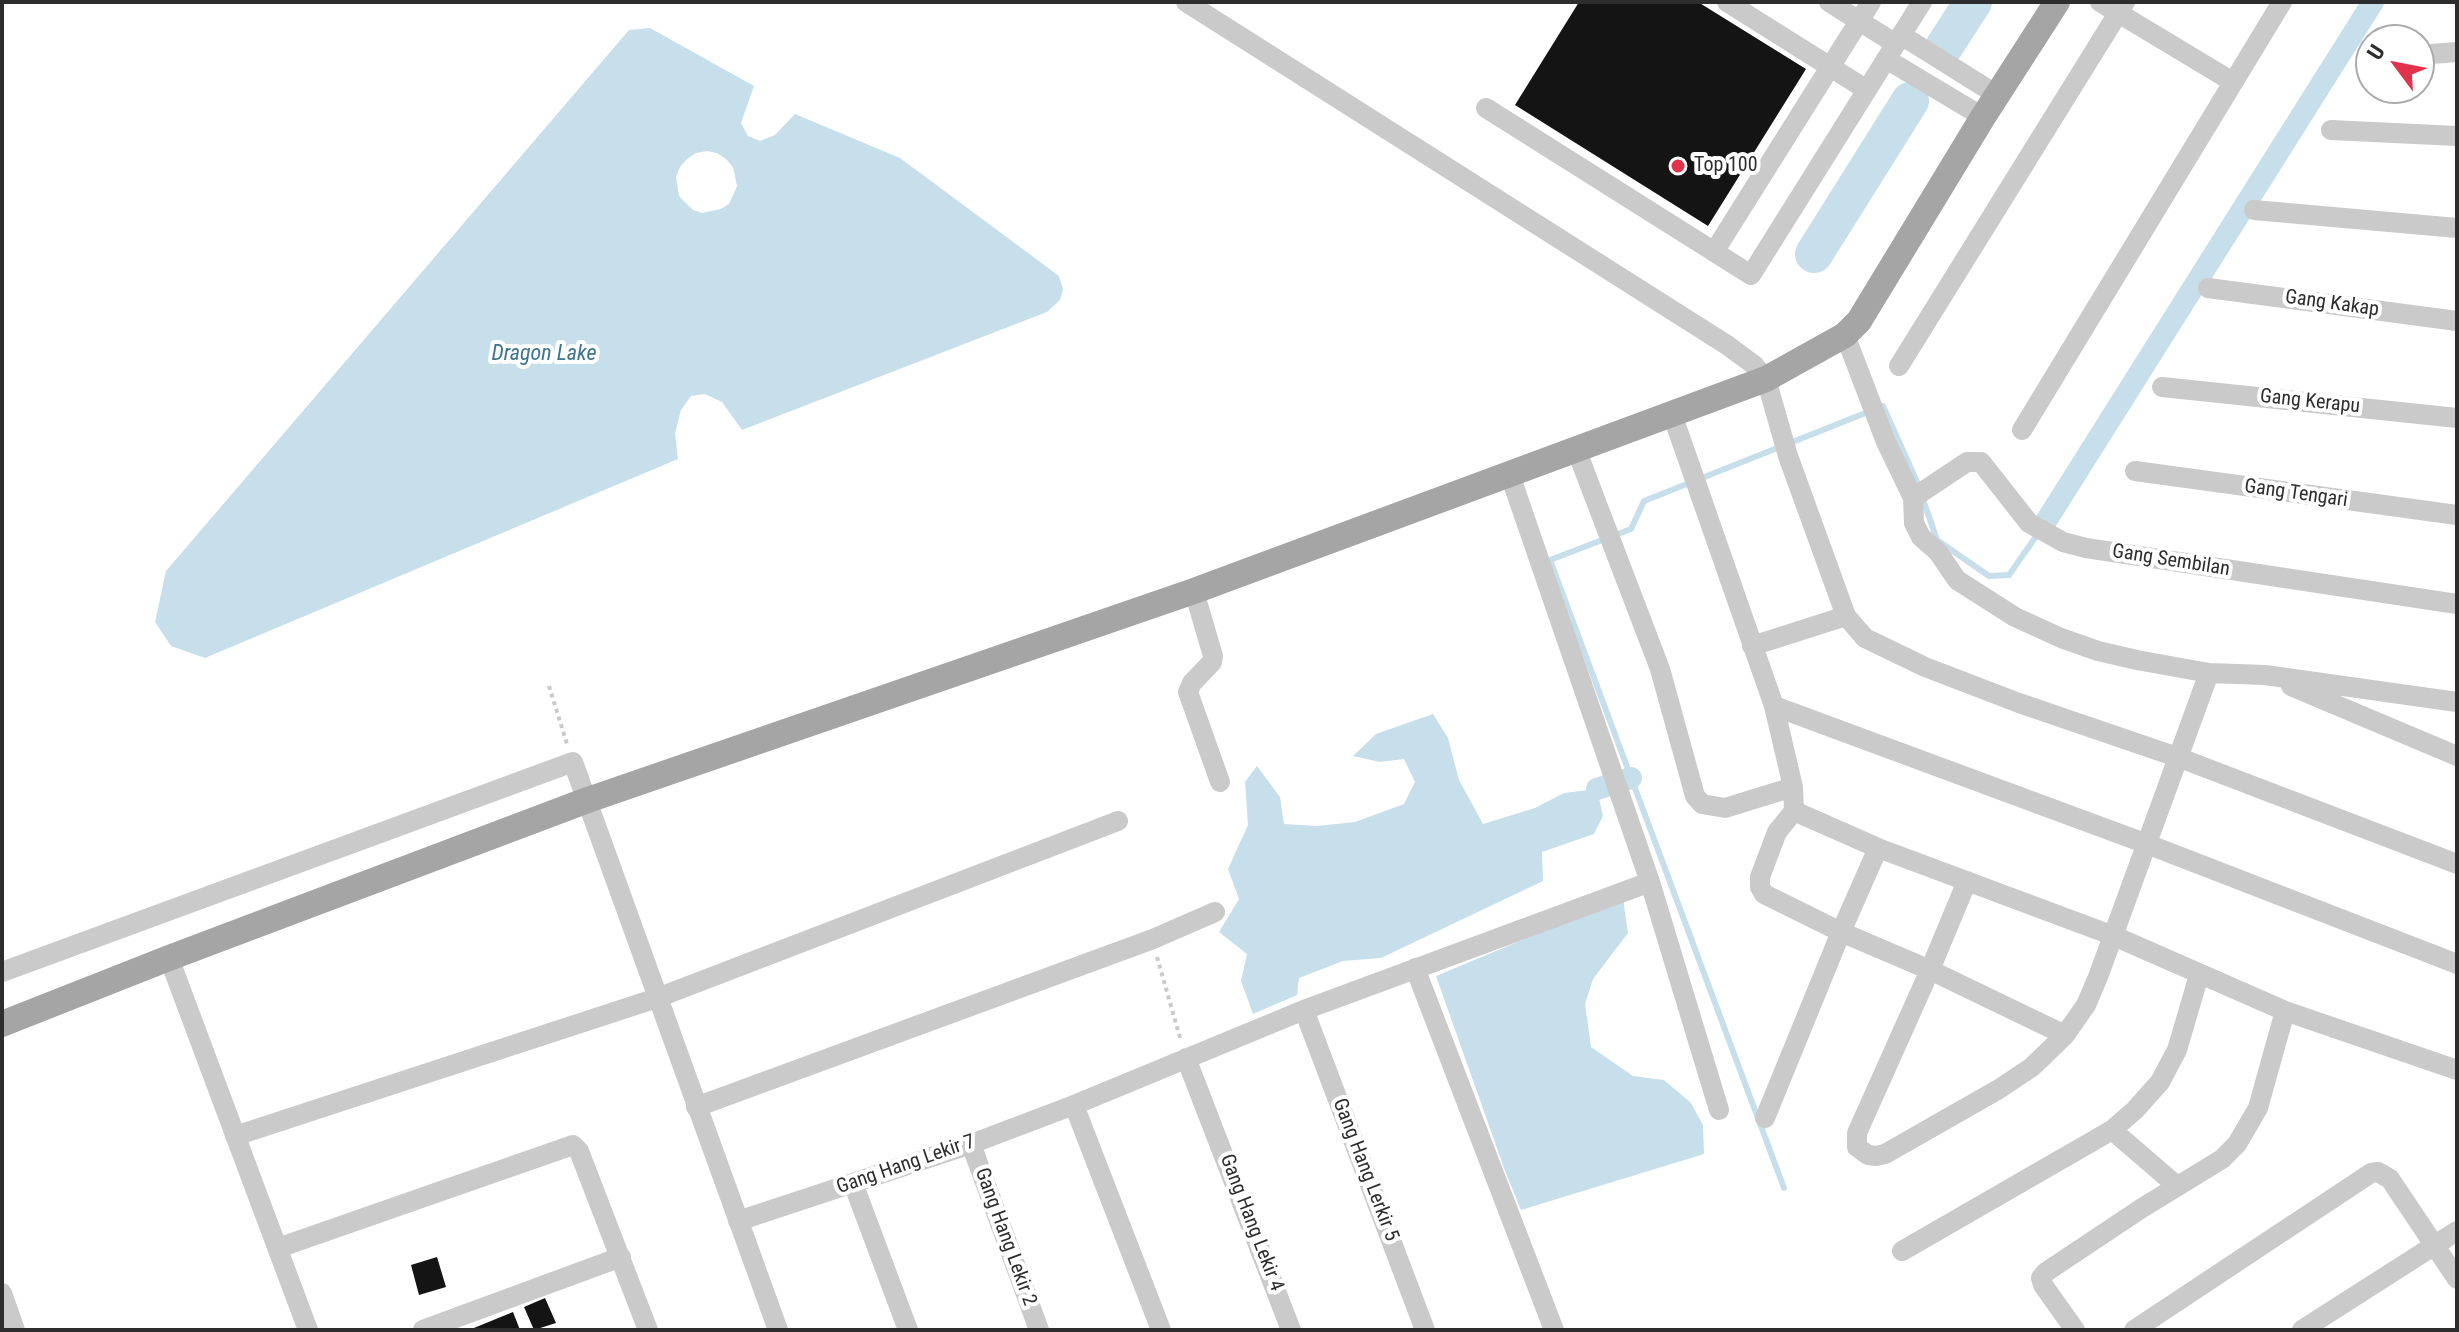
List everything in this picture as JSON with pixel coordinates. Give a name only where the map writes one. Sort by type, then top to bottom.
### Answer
[{"type":"main road","points":[[2,1024],[585,801],[1194,591],[1766,379],[1845,335],[1866,312],[1990,106],[2057,2]]},
{"type":"street","points":[[1186,2],[1754,365],[1766,379],[1788,456],[1846,616],[1865,638],[1925,667],[2180,758],[2457,864]]},
{"type":"street","points":[[1727,2],[1867,90]]},
{"type":"street","points":[[1829,2],[1990,106]]},
{"type":"street","points":[[1714,252],[1871,2]]},
{"type":"street","points":[[1486,108],[1751,275],[1922,2]]},
{"type":"street","points":[[2100,2],[2122,8],[2233,82]]},
{"type":"street","points":[[2022,430],[2282,2]]},
{"type":"street","points":[[1899,366],[2122,8]]},
{"type":"street","points":[[1894,46],[1990,106]]},
{"type":"street","points":[[2435,54],[2457,52]]},
{"type":"street","points":[[2331,130],[2457,136]]},
{"type":"street","points":[[2254,210],[2457,228]]},
{"type":"street","name":"Gang Kakap","points":[[2208,288],[2457,321]]},
{"type":"street","points":[[1845,335],[1886,442],[1919,493],[1914,523],[1921,537],[1938,552],[1957,580],[2015,617],[2098,651],[2209,673],[2265,675],[2457,702]]},
{"type":"street","name":"Gang Kerapu","points":[[2162,387],[2457,418]]},
{"type":"street","points":[[1672,414],[1774,706],[1793,787],[1794,811],[1777,832],[1760,877],[1764,894],[2065,1035]]},
{"type":"street","points":[[1576,449],[1660,669],[1695,796],[1702,804],[1725,808],[1793,787]]},
{"type":"street","name":"Gang Sembilan","points":[[1919,493],[1967,462],[1981,462],[2029,523],[2063,542],[2457,604]]},
{"type":"street","name":"Gang Tengari","points":[[2135,471],[2457,515]]},
{"type":"street","points":[[1509,472],[1650,882],[1719,1110]]},
{"type":"street","points":[[1194,591],[1213,656],[1188,692],[1220,782]]},
{"type":"street","points":[[1752,646],[1846,616]]},
{"type":"street","points":[[1967,881],[1857,1133],[1857,1147],[1868,1155],[1885,1154],[1999,1089],[2032,1067],[2065,1035],[2086,1005],[2114,936],[2209,673]]},
{"type":"street","points":[[2265,675],[2457,756]]},
{"type":"street","points":[[1774,706],[2147,844],[2457,964]]},
{"type":"street","points":[[2,972],[573,762],[778,1330]]},
{"type":"street","points":[[1794,811],[1878,848],[2114,936],[2285,1011],[2457,1070]]},
{"type":"street","points":[[235,1136],[657,998],[1118,821]]},
{"type":"street","points":[[1765,1118],[1878,848]]},
{"type":"street","name":"Gang Hang Lekir 7","points":[[738,1221],[971,1144],[1304,1010],[1650,882]]},
{"type":"street","points":[[696,1107],[1153,939],[1215,912]]},
{"type":"street","points":[[169,958],[308,1330]]},
{"type":"street","points":[[1415,968],[1554,1330]]},
{"type":"street","points":[[1902,1251],[2112,1130],[2135,1110],[2160,1082],[2177,1050],[2199,975]]},
{"type":"street","name":"Gang Hang Lerkir 5","points":[[1304,1010],[1425,1330]]},
{"type":"street","points":[[2075,1330],[2041,1278],[2222,1159],[2237,1144],[2258,1108],[2285,1011]]},
{"type":"street","name":"Gang Hang Lekir 4","points":[[1186,1058],[1291,1330]]},
{"type":"street","points":[[1074,1105],[1161,1330]]},
{"type":"street","points":[[2112,1130],[2177,1186]]},
{"type":"street","name":"Gang Hang Lekir 2","points":[[971,1144],[1039,1330]]},
{"type":"street","points":[[278,1248],[573,1145],[579,1151],[648,1330]]},
{"type":"street","points":[[2134,1330],[2371,1173],[2378,1172],[2390,1179],[2457,1279]]},
{"type":"street","points":[[853,1183],[908,1330]]},
{"type":"street","points":[[2302,1330],[2457,1231]]},
{"type":"street","points":[[423,1330],[621,1257]]},
{"type":"street","points":[[2,1293],[15,1330]]},
{"type":"path","points":[[549,686],[573,762]]},
{"type":"path","points":[[1153,939],[1186,1058]]},
{"type":"water","name":"Dragon Lake","points":[[650,28],[754,86],[741,123],[748,136],[760,141],[775,135],[795,114],[900,158],[1059,276],[1063,289],[1060,300],[1047,312],[742,430],[722,402],[705,394],[691,396],[681,410],[675,433],[678,459],[205,658],[171,646],[155,622],[166,571],[629,30]],"holes":[[[696,153],[717,153],[733,167],[737,186],[729,204],[702,213],[693,210],[679,196],[676,177],[680,167]]]},
{"type":"water","points":[[1433,714],[1448,738],[1459,780],[1483,824],[1535,808],[1564,793],[1597,789],[1603,816],[1594,834],[1542,852],[1543,881],[1381,958],[1343,961],[1299,978],[1297,995],[1253,1014],[1241,981],[1247,954],[1219,932],[1239,899],[1228,869],[1248,825],[1245,782],[1257,766],[1280,797],[1284,824],[1317,826],[1355,822],[1404,804],[1415,782],[1404,759],[1380,762],[1353,756],[1376,734]]},
{"type":"water","points":[[1623,898],[1628,933],[1593,979],[1585,1004],[1591,1047],[1633,1076],[1664,1080],[1691,1103],[1703,1125],[1704,1154],[1521,1210],[1436,976]]},
{"type":"building","name":"Top 100","points":[[1579,2],[1698,2],[1806,69],[1708,226],[1515,105]]},
{"type":"building","points":[[437,1257],[446,1287],[419,1295],[411,1265]]},
{"type":"building","points":[[545,1298],[556,1323],[534,1330],[524,1307]]},
{"type":"building","points":[[513,1312],[520,1330],[469,1330]]},
{"type":"waterway","points":[[1944,47],[1973,2]]},
{"type":"waterway","points":[[2043,526],[2373,2]]},
{"type":"waterway","points":[[1814,254],[1910,101]]},
{"type":"waterway","points":[[1784,1188],[1550,560],[1631,529],[1644,501],[1883,406],[1917,482],[1937,540],[1989,576],[2009,575],[2037,535]]},
{"type":"waterway","points":[[1597,789],[1631,778]]},
{"type":"place","name":"Top 100","points":[[1678,166]]}]
